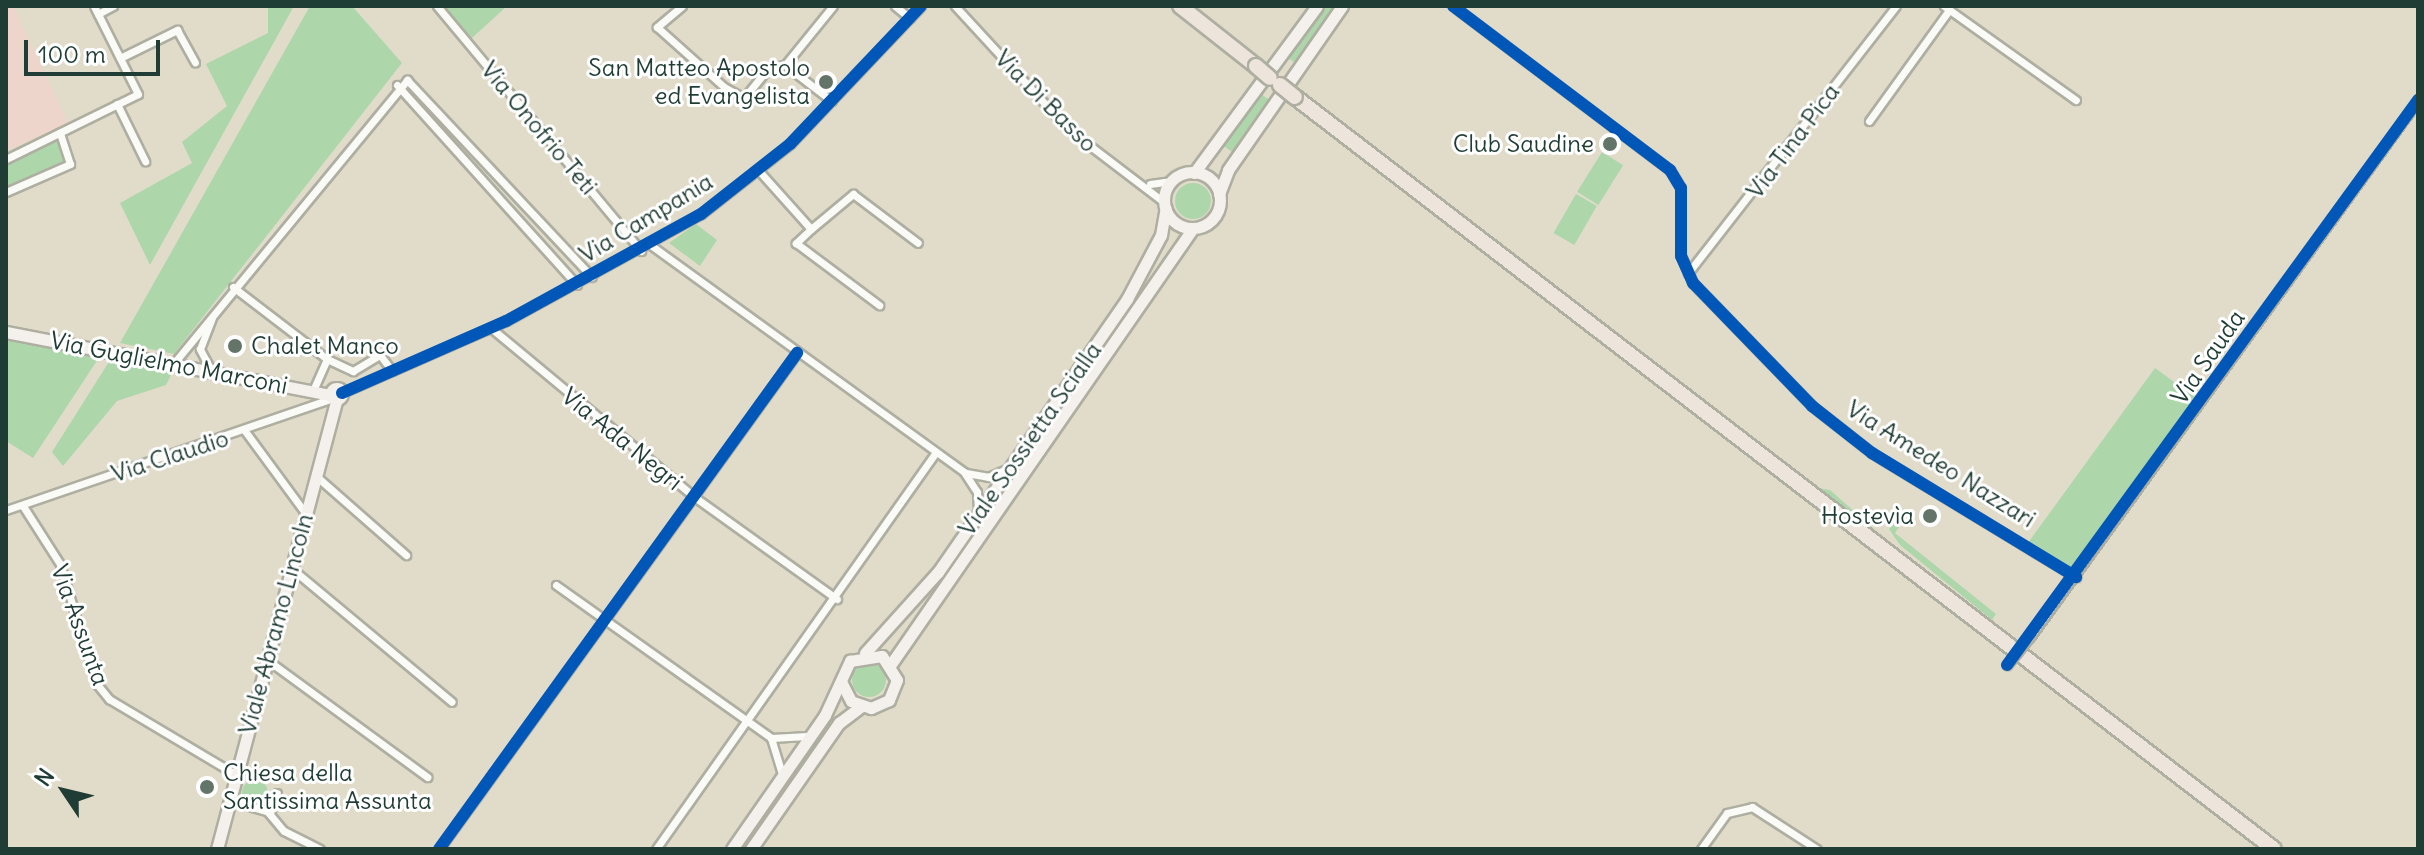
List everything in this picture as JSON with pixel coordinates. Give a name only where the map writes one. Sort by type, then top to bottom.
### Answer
[{"type":"highway","points":[[1180,6],[2274,849]]},
{"type":"street","points":[[6,159],[138,94],[96,10],[113,6]]},
{"type":"street","name":"Via Onofrio Teti","points":[[437,6],[641,251]]},
{"type":"street","points":[[682,6],[657,27],[724,87],[744,98],[768,68],[785,65],[833,6]]},
{"type":"street","points":[[895,6],[910,18]]},
{"type":"street","name":"Via Campania","points":[[336,396],[491,328],[652,246],[760,172],[921,6]]},
{"type":"street","name":"Via Di Basso","points":[[955,6],[1068,129],[1147,184],[1165,206]]},
{"type":"street","points":[[1147,184],[1172,181],[1194,173],[1317,6]]},
{"type":"street","name":"Viale Sossietta Scialla","points":[[751,849],[839,723],[860,707],[881,706],[893,696],[891,664],[1193,228],[1216,215],[1219,194],[1228,170],[1342,6]]},
{"type":"street","name":"Via Amedeo Nazzari","points":[[1453,6],[1670,170],[1681,188],[1679,236],[1688,273],[1758,352],[1848,434],[2076,577]]},
{"type":"street","name":"Via Tina Pica","points":[[1688,273],[1896,6]]},
{"type":"street","points":[[1869,121],[1947,8],[2076,100]]},
{"type":"street","points":[[120,58],[177,30],[195,62]]},
{"type":"street","points":[[785,65],[832,101]]},
{"type":"street","points":[[397,85],[417,85],[592,277]]},
{"type":"street","points":[[397,85],[577,285]]},
{"type":"street","points":[[174,363],[397,85]]},
{"type":"street","name":"Via Sauda","points":[[2007,665],[2076,577],[2418,100]]},
{"type":"street","points":[[117,104],[145,161]]},
{"type":"street","points":[[6,192],[70,164],[60,133]]},
{"type":"street","points":[[760,172],[811,229]]},
{"type":"street","points":[[1194,173],[1219,194]]},
{"type":"street","name":"Viale Sossietta Scialla","points":[[732,849],[812,734],[842,683],[846,666],[865,653],[920,596],[1139,281],[1172,181]]},
{"type":"street","points":[[879,305],[796,243],[853,194],[918,243]]},
{"type":"street","points":[[1165,206],[1174,221],[1193,228]]},
{"type":"street","points":[[652,246],[964,472],[988,477],[1009,468]]},
{"type":"street","points":[[233,287],[327,359],[353,371],[380,355],[392,371]]},
{"type":"street","points":[[211,370],[200,349],[217,308]]},
{"type":"street","name":"Via Ada Negri","points":[[491,328],[693,496],[837,599]]},
{"type":"street","name":"Via Guglielmo Marconi","points":[[6,332],[336,396]]},
{"type":"street","points":[[439,849],[797,353]]},
{"type":"street","points":[[313,391],[327,359]]},
{"type":"street","name":"Via Claudio","points":[[6,510],[245,431],[336,396]]},
{"type":"street","name":"Viale Abramo Lincoln","points":[[217,849],[336,396]]},
{"type":"street","points":[[245,431],[306,514]]},
{"type":"street","points":[[656,849],[837,599],[935,453]]},
{"type":"street","points":[[964,472],[977,492],[978,513]]},
{"type":"street","points":[[316,476],[406,555]]},
{"type":"street","name":"Via Assunta","points":[[23,506],[60,564],[96,683],[109,699],[235,774]]},
{"type":"street","points":[[291,568],[452,702]]},
{"type":"street","points":[[556,585],[771,738],[812,734]]},
{"type":"street","points":[[865,653],[891,664]]},
{"type":"street","points":[[266,659],[427,777]]},
{"type":"street","points":[[842,683],[860,707]]},
{"type":"street","points":[[771,738],[781,777]]},
{"type":"street","points":[[270,813],[277,793]]},
{"type":"street","points":[[231,801],[270,813],[284,831],[320,849]]},
{"type":"street","points":[[1701,849],[1727,813],[1752,807],[1817,849]]},
{"type":"shaded area","points":[[6,6],[13,6],[68,123],[6,151]]},
{"type":"green space","points":[[268,6],[294,6],[150,265],[120,203],[192,163],[182,142],[227,106],[206,64],[268,33]]},
{"type":"green space","points":[[310,6],[352,6],[402,63],[174,354],[120,343]]},
{"type":"green space","points":[[444,6],[507,6],[472,38]]},
{"type":"green space","points":[[1324,6],[1335,6],[1297,64],[1286,57]]},
{"type":"green space","points":[[1261,94],[1271,101],[1234,153],[1224,146]]},
{"type":"green space","points":[[62,132],[70,164],[6,189],[6,160]]},
{"type":"green space","points":[[1602,152],[1623,165],[1598,205],[1577,192]]},
{"type":"green space","points":[[1193,183],[1206,188],[1211,201],[1206,214],[1193,219],[1180,214],[1175,201],[1180,188]]},
{"type":"green space","points":[[1576,194],[1597,206],[1574,245],[1554,233]]},
{"type":"green space","points":[[696,224],[717,240],[700,266],[669,243]]},
{"type":"green space","points":[[6,340],[100,356],[33,458],[6,441]]},
{"type":"green space","points":[[112,357],[174,369],[166,385],[117,401],[63,466],[52,452]]},
{"type":"green space","points":[[2155,368],[2201,402],[2075,575],[2029,542]]},
{"type":"green space","points":[[1818,488],[1830,490],[1883,537],[1881,537]]},
{"type":"green space","points":[[1895,523],[1901,524],[1895,533],[1996,614],[1992,620],[1900,545],[1889,529]]},
{"type":"green space","points":[[869,663],[881,668],[886,680],[881,692],[869,697],[857,692],[852,680],[857,668]]},
{"type":"green space","points":[[255,780],[264,784],[268,793],[264,802],[255,806],[246,802],[242,793],[246,784]]},
{"type":"cycle path","points":[[342,393],[506,321],[701,214],[790,144],[921,6]]},
{"type":"cycle path","points":[[1453,6],[1670,170],[1681,188],[1681,256],[1693,283],[1812,406],[1872,453],[2076,577]]},
{"type":"cycle path","points":[[2007,665],[2418,100]]},
{"type":"cycle path","points":[[439,849],[797,353]]},
{"type":"place","name":"San Matteo Apostolo ed Evangelista","points":[[826,82]]},
{"type":"place","name":"Club Saudine","points":[[1610,144]]},
{"type":"place","name":"Chalet Manco","points":[[235,346]]},
{"type":"place","name":"Hostevìa","points":[[1930,516]]},
{"type":"place","name":"Chiesa della Santissima Assunta","points":[[207,787]]}]
